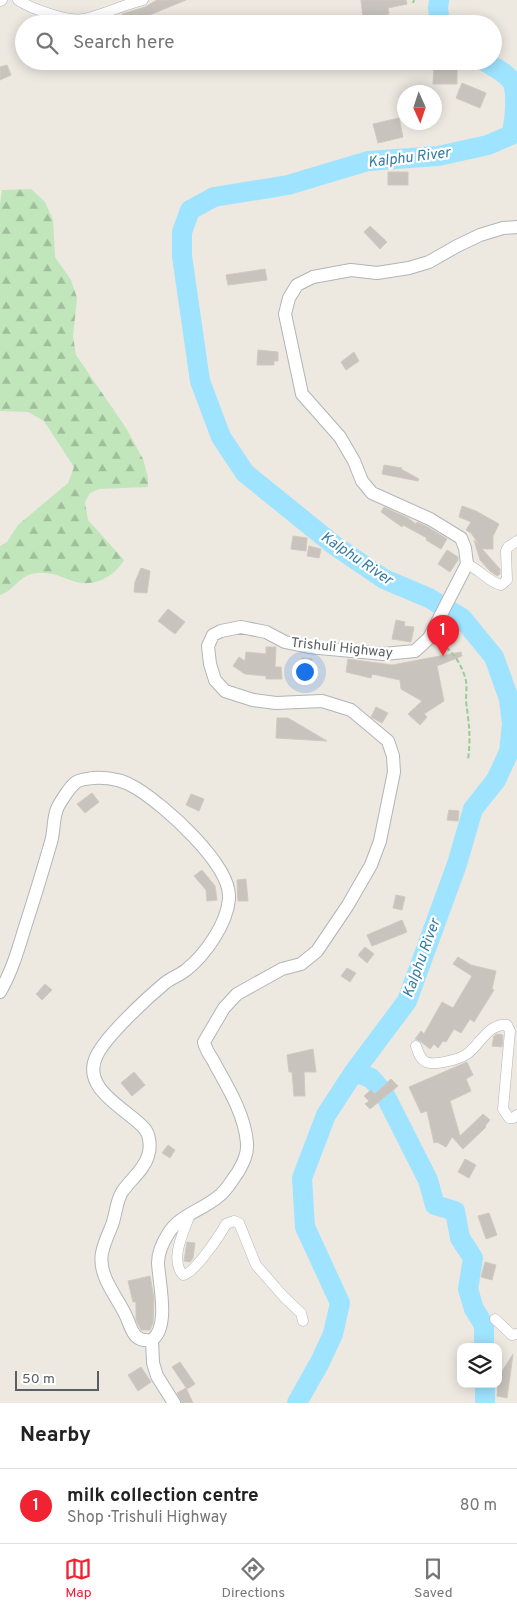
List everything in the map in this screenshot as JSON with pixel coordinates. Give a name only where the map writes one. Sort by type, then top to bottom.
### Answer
[{"type":"street","points":[[18,0],[27,6],[54,15]]},
{"type":"street","points":[[99,15],[143,0]]},
{"type":"street","points":[[517,228],[503,228],[480,235],[429,262],[409,268],[377,273],[352,270],[313,277],[297,285],[289,298],[286,314],[302,394],[340,437],[354,461],[362,481],[372,493],[430,519],[461,538],[465,548],[467,564],[478,568],[494,584],[501,585],[507,580],[506,551],[508,547],[517,541]]},
{"type":"street","name":"Trishuli Highway","points":[[152,1340],[160,1331],[162,1302],[158,1262],[164,1241],[180,1220],[220,1195],[244,1162],[248,1145],[244,1126],[236,1106],[215,1063],[206,1051],[204,1042],[224,1008],[237,994],[282,969],[301,964],[317,951],[348,905],[371,865],[380,841],[394,772],[393,756],[388,741],[351,710],[322,701],[276,702],[252,700],[225,691],[214,680],[208,646],[213,635],[221,631],[241,627],[266,632],[285,642],[308,647],[384,654],[415,651],[429,638],[467,564]]},
{"type":"street","points":[[0,992],[11,972],[28,920],[52,838],[56,811],[75,783],[86,779],[104,777],[120,781],[135,788],[181,824],[204,850],[222,874],[228,886],[229,900],[225,917],[198,960],[184,972],[168,981],[113,1034],[96,1056],[94,1066],[94,1073],[100,1088],[113,1103],[146,1129],[149,1137],[148,1156],[145,1164],[122,1193],[107,1236],[101,1261],[104,1274],[114,1297],[125,1312],[133,1334],[141,1340],[152,1340],[153,1363],[157,1376],[174,1403]]},
{"type":"street","points":[[416,1046],[419,1055],[425,1061],[432,1063],[443,1062],[469,1053],[494,1028],[507,1025],[510,1032],[503,1109],[509,1118],[517,1115]]},
{"type":"street","points":[[190,1214],[177,1256],[179,1271],[183,1275],[188,1275],[194,1268],[226,1224],[234,1221],[239,1223],[256,1265],[301,1313],[304,1321]]},
{"type":"street","points":[[495,1319],[512,1335],[517,1334]]},
{"type":"path","points":[[429,638],[446,646],[458,661],[466,682],[466,700],[471,738],[468,760]]},
{"type":"green space","points":[[31,189],[45,202],[53,220],[55,257],[71,280],[77,298],[73,336],[76,355],[126,428],[143,459],[148,478],[148,487],[99,489],[90,493],[85,502],[88,520],[124,560],[110,575],[104,579],[83,583],[50,573],[31,574],[0,595],[0,546],[7,542],[18,525],[68,483],[74,467],[44,421],[28,412],[0,411],[0,205],[2,190]]},
{"type":"building","points":[[157,0],[186,0],[150,15],[122,14],[145,7]]},
{"type":"building","points":[[361,0],[406,0],[407,4],[388,8],[389,14],[363,15]]},
{"type":"building","points":[[7,65],[11,75],[0,80],[0,67]]},
{"type":"building","points":[[434,70],[457,70],[457,84],[433,84]]},
{"type":"building","points":[[462,83],[486,93],[480,108],[456,98]]},
{"type":"building","points":[[397,118],[397,130],[402,130],[403,137],[378,143],[373,124]]},
{"type":"building","points":[[388,172],[408,172],[408,185],[388,185]]},
{"type":"building","points":[[370,226],[387,242],[380,249],[364,232]]},
{"type":"building","points":[[265,269],[267,280],[228,285],[226,275]]},
{"type":"building","points":[[258,350],[278,352],[278,361],[274,361],[274,365],[257,365]]},
{"type":"building","points":[[354,352],[359,361],[346,370],[341,362]]},
{"type":"building","points":[[384,465],[402,468],[419,479],[418,481],[382,474]]},
{"type":"building","points":[[462,506],[476,511],[499,524],[493,536],[493,549],[482,549],[500,569],[500,574],[497,576],[480,560],[474,540],[480,546],[471,533],[466,530],[471,522],[459,517]]},
{"type":"building","points":[[384,507],[408,518],[416,524],[417,522],[426,526],[447,539],[441,549],[426,540],[427,538],[403,525],[402,527],[381,512]]},
{"type":"building","points":[[293,536],[307,538],[306,551],[291,549]]},
{"type":"building","points":[[309,546],[321,549],[319,558],[307,556]]},
{"type":"building","points":[[447,550],[458,557],[450,572],[438,564]]},
{"type":"building","points":[[141,568],[150,571],[147,593],[134,592],[135,582]]},
{"type":"building","points":[[168,609],[185,622],[175,634],[158,621]]},
{"type":"building","points":[[396,620],[405,622],[404,626],[414,627],[411,642],[392,639]]},
{"type":"building","points":[[266,647],[276,647],[275,667],[281,667],[282,679],[266,679],[266,676],[245,674],[233,666],[239,657],[245,661],[246,652],[266,654]]},
{"type":"building","points":[[461,652],[462,656],[437,666],[444,701],[424,714],[427,717],[420,725],[408,714],[422,701],[401,689],[400,680],[372,674],[371,678],[346,672],[348,659],[392,665]]},
{"type":"building","points":[[302,658],[312,659],[312,669],[301,669]]},
{"type":"building","points":[[376,707],[388,713],[382,723],[371,717]]},
{"type":"building","points":[[277,718],[288,718],[327,741],[276,738]]},
{"type":"building","points":[[92,793],[99,802],[85,813],[77,804]]},
{"type":"building","points":[[191,794],[204,799],[199,811],[186,805]]},
{"type":"building","points":[[449,810],[459,811],[458,821],[447,820]]},
{"type":"building","points":[[202,870],[215,886],[217,900],[207,901],[206,890],[194,876]]},
{"type":"building","points":[[246,879],[248,901],[238,901],[237,880]]},
{"type":"building","points":[[396,895],[405,897],[402,910],[393,908]]},
{"type":"building","points":[[402,920],[407,932],[372,946],[367,935]]},
{"type":"building","points":[[365,947],[374,954],[367,963],[358,955]]},
{"type":"building","points":[[458,957],[471,965],[496,971],[492,989],[494,990],[474,1022],[470,1019],[461,1033],[454,1029],[446,1042],[443,1041],[438,1048],[434,1044],[430,1049],[415,1039],[421,1031],[424,1034],[442,1002],[453,1008],[472,976],[453,964]]},
{"type":"building","points":[[347,968],[356,973],[350,982],[341,976]]},
{"type":"building","points":[[45,984],[52,990],[42,1000],[36,994]]},
{"type":"building","points":[[497,1034],[503,1035],[502,1047],[492,1046],[494,1036]]},
{"type":"building","points":[[313,1049],[316,1072],[304,1072],[305,1096],[294,1096],[292,1072],[289,1072],[287,1055]]},
{"type":"building","points":[[467,1062],[473,1075],[466,1079],[471,1091],[450,1101],[460,1136],[483,1114],[490,1120],[486,1127],[463,1149],[452,1137],[446,1147],[437,1142],[434,1143],[427,1111],[421,1113],[409,1087]]},
{"type":"building","points":[[134,1072],[145,1085],[132,1096],[121,1083]]},
{"type":"building","points":[[391,1079],[398,1086],[370,1109],[365,1104],[369,1101],[364,1096],[371,1090],[375,1094]]},
{"type":"building","points":[[168,1145],[175,1150],[170,1158],[162,1153]]},
{"type":"building","points":[[465,1159],[476,1165],[469,1178],[458,1172]]},
{"type":"building","points":[[489,1213],[497,1235],[486,1239],[478,1216]]},
{"type":"building","points":[[187,1242],[195,1243],[193,1258],[190,1262],[184,1261]]},
{"type":"building","points":[[485,1262],[496,1265],[492,1280],[481,1277]]},
{"type":"building","points":[[150,1276],[154,1298],[153,1323],[150,1330],[141,1330],[136,1320],[136,1302],[133,1302],[128,1281]]},
{"type":"building","points":[[513,1354],[507,1398],[497,1396],[498,1388],[502,1388],[502,1371]]},
{"type":"building","points":[[180,1362],[195,1384],[187,1389],[172,1367]]},
{"type":"building","points":[[141,1367],[151,1382],[138,1391],[128,1375]]},
{"type":"building","points":[[186,1388],[193,1403],[182,1403],[177,1393]]},
{"type":"waterway","name":"Kalphu River","points":[[439,0],[439,15]]},
{"type":"waterway","name":"Kalphu River","points":[[297,1403],[333,1334],[340,1303],[305,1227],[302,1178],[326,1115],[354,1072],[407,1001],[457,864],[473,809],[496,780],[509,752],[512,724],[509,699],[494,657],[462,618],[429,598],[384,579],[334,545],[245,473],[221,437],[200,381],[182,256],[182,232],[190,210],[214,197],[288,185],[368,161],[438,156],[488,145],[511,135],[515,109],[513,83],[499,70]]},
{"type":"waterway","points":[[354,1072],[371,1078],[384,1093],[428,1180],[435,1205],[455,1211],[460,1238],[473,1258],[468,1289],[474,1309],[484,1325],[484,1343]]},
{"type":"waterway","points":[[485,1388],[485,1403]]},
{"type":"place","name":"milk collection centre","points":[[443,656]]}]
